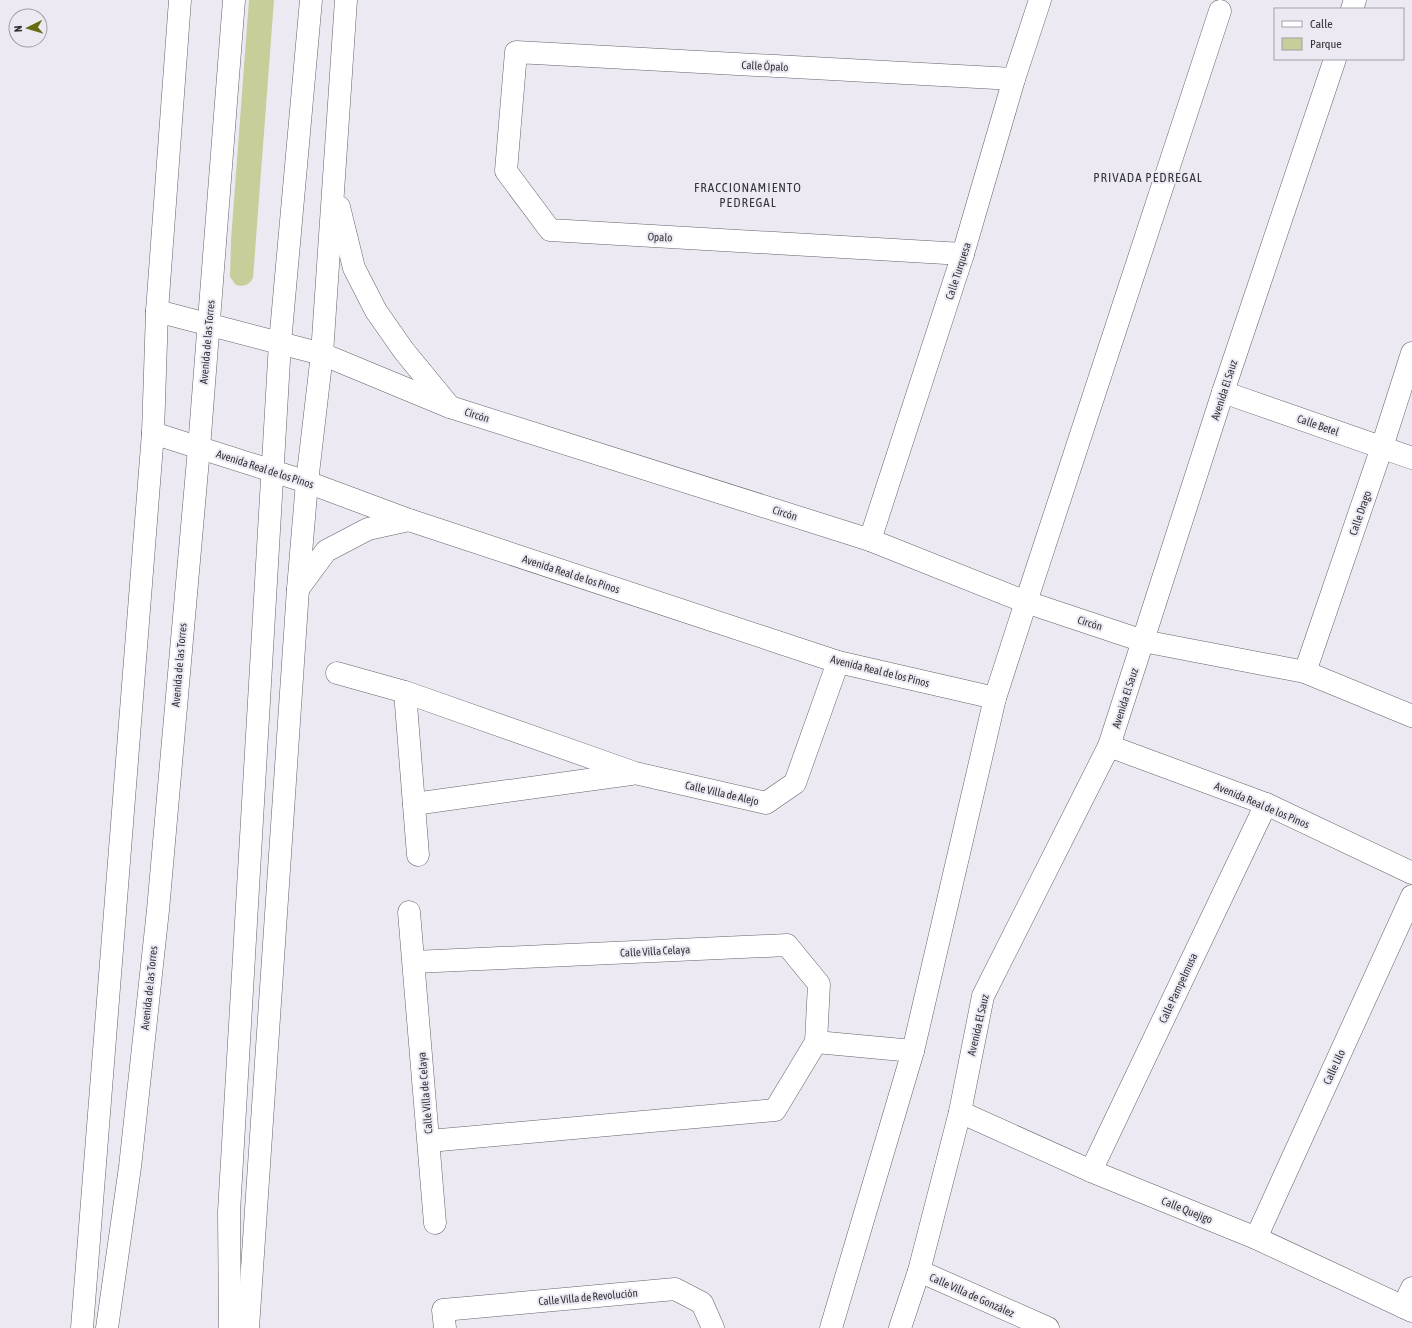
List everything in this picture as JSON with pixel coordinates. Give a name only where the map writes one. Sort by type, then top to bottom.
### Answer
[{"type":"street","points":[[82,1328],[153,433],[157,311],[180,0]]},
{"type":"street","name":"Avenida de las Torres","points":[[107,1328],[130,1167],[157,918],[209,324],[234,0]]},
{"type":"street","points":[[230,1328],[229,1212],[272,472],[280,343],[311,0]]},
{"type":"street","points":[[248,1328],[298,589],[307,482],[322,354],[346,0]]},
{"type":"street","name":"Calle Turquesa","points":[[870,540],[963,254],[1014,79],[1040,0]]},
{"type":"street","points":[[831,1328],[913,1050],[995,698],[1220,11]]},
{"type":"street","name":"Calle Ópalo","points":[[516,52],[1014,79]]},
{"type":"street","name":"Opalo","points":[[516,52],[506,171],[550,230],[963,254]]},
{"type":"street","name":"Avenida El Sauz","points":[[900,1328],[919,1271],[960,1112],[983,996],[1109,746],[1223,392],[1335,60]]},
{"type":"street","points":[[334,188],[354,268],[376,311],[404,351],[450,407]]},
{"type":"street","name":"Circón","points":[[157,311],[322,354],[450,407],[870,540],[1026,602],[1143,641],[1305,672],[1412,716]]},
{"type":"street","name":"Calle Drago","points":[[1305,672],[1382,447],[1412,353]]},
{"type":"street","name":"Calle Betel","points":[[1223,392],[1412,458]]},
{"type":"street","name":"Avenida Real de los Pinos","points":[[153,433],[307,482],[409,520],[838,662],[995,698]]},
{"type":"street","points":[[298,589],[326,551],[368,529],[409,520]]},
{"type":"street","name":"Calle Villa de Alejo","points":[[337,673],[405,692],[635,773],[766,803],[795,783],[838,662]]},
{"type":"street","points":[[405,692],[418,855]]},
{"type":"street","name":"Avenida Real de los Pinos","points":[[1109,746],[1266,804],[1412,872]]},
{"type":"street","name":"Calle Villa de Alejo","points":[[414,804],[635,773]]},
{"type":"street","name":"Calle Pampelmusa","points":[[1091,1171],[1266,804]]},
{"type":"street","name":"Calle Lilo","points":[[1256,1238],[1412,896]]},
{"type":"street","name":"Calle Villa de Celaya","points":[[410,912],[435,1223]]},
{"type":"street","name":"Calle Villa Celaya","points":[[414,962],[787,945],[819,984],[816,1042],[775,1110],[429,1141]]},
{"type":"street","points":[[816,1042],[913,1050]]},
{"type":"street","name":"Calle Quejigo","points":[[960,1112],[1091,1171],[1256,1238],[1407,1309]]},
{"type":"street","name":"Calle Villa de González","points":[[919,1271],[1048,1328]]},
{"type":"street","points":[[1407,1309],[1412,1288]]},
{"type":"street","name":"Calle Villa de Revolución","points":[[444,1319],[675,1289],[702,1303],[713,1328]]},
{"type":"green space","points":[[249,0],[274,0],[253,278],[248,284],[241,286],[236,285],[230,277],[231,240]]},
{"type":"district","name":"PRIVADA PEDREGAL","points":[[1148,177]]},
{"type":"district","name":"FRACCIONAMIENTO PEDREGAL","points":[[748,194]]}]
